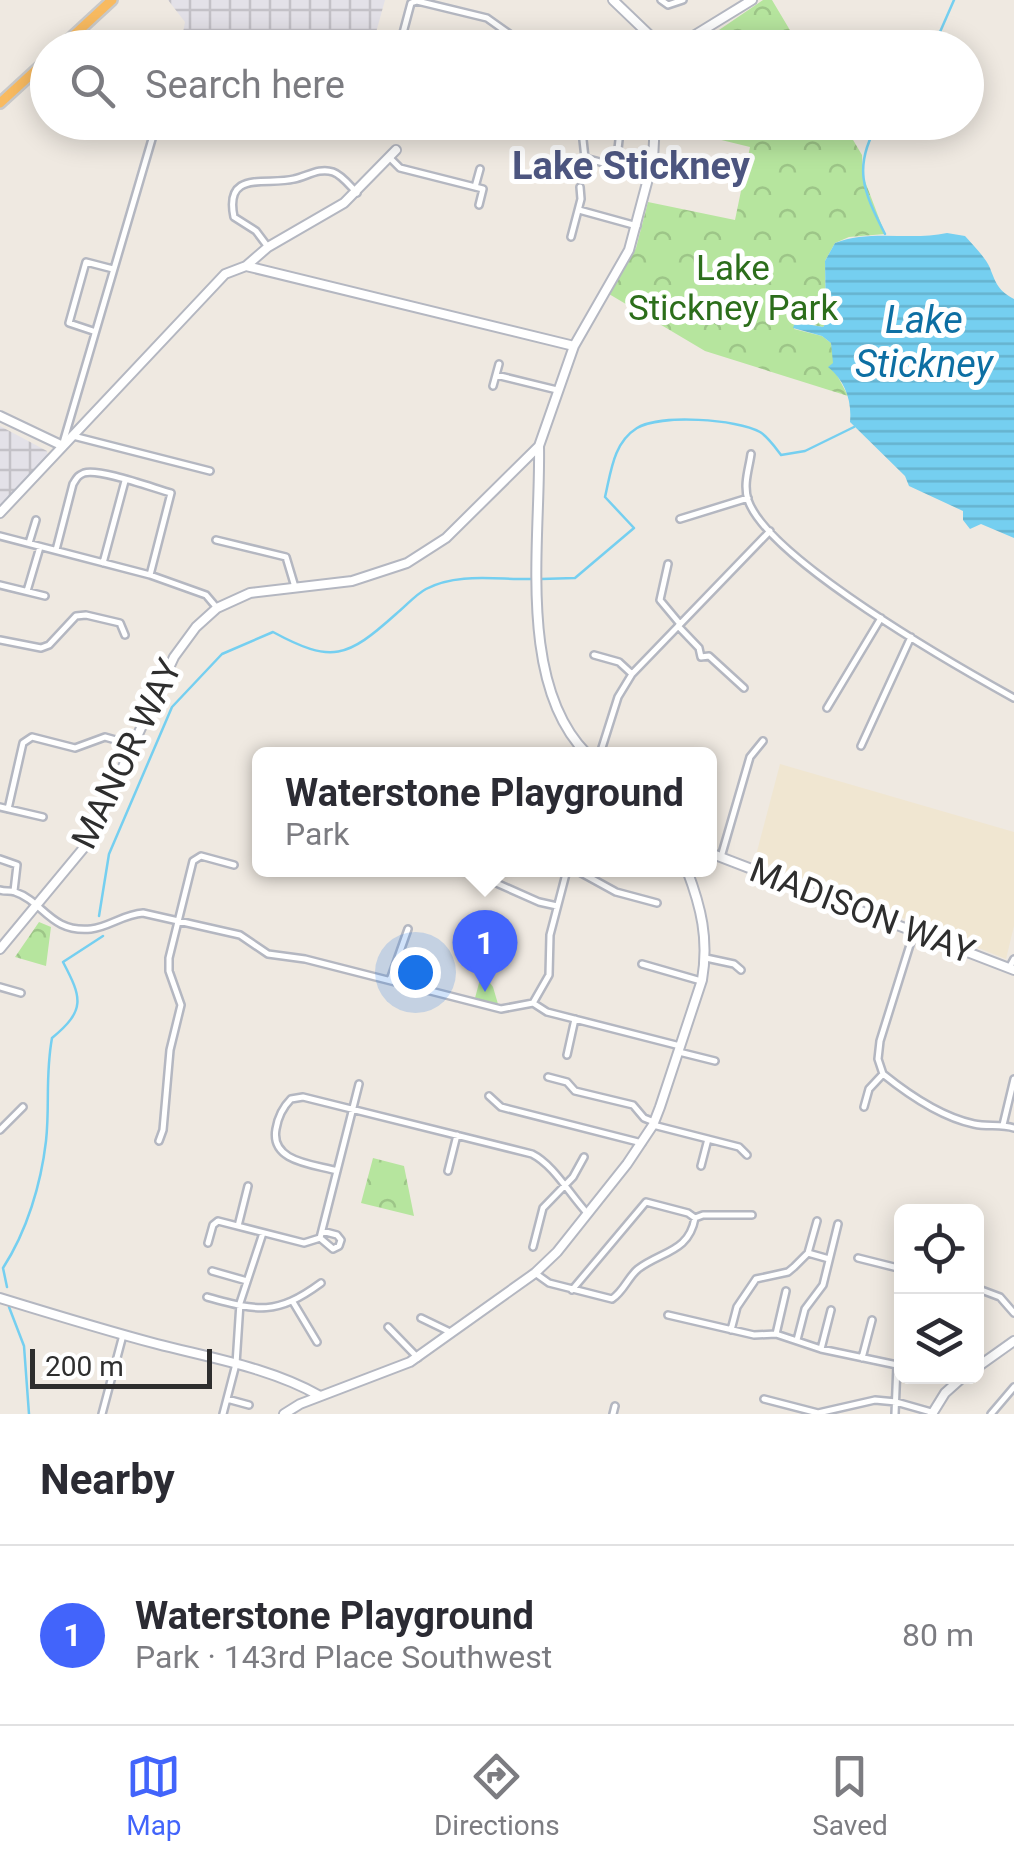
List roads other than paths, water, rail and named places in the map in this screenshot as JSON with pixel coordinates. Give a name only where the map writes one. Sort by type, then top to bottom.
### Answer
[{"type":"highway","points":[[80,30],[112,0]]},
{"type":"highway","points":[[0,103],[30,76]]},
{"type":"street","points":[[613,0],[644,30]]},
{"type":"street","points":[[660,0],[668,5],[682,0]]},
{"type":"street","points":[[702,30],[752,0]]},
{"type":"street","points":[[404,30],[411,3],[417,1],[486,18],[504,30]]},
{"type":"street","points":[[63,446],[151,140]]},
{"type":"street","points":[[583,140],[585,158],[611,164],[619,140]]},
{"type":"street","name":"MANOR WAY","points":[[0,949],[86,844],[174,657],[196,626],[216,608],[250,593],[352,580],[408,563],[446,538],[539,446],[574,346],[629,250],[653,160],[654,140]]},
{"type":"street","points":[[0,513],[225,274],[246,266],[357,193],[393,154],[400,168],[483,189],[479,205]]},
{"type":"street","points":[[475,187],[480,169]]},
{"type":"street","points":[[268,248],[256,232],[234,216],[237,189],[251,181],[292,180],[323,171],[334,172],[357,193]]},
{"type":"street","points":[[571,237],[579,210],[580,187]]},
{"type":"street","points":[[579,210],[637,226]]},
{"type":"street","points":[[94,331],[68,323],[86,262],[112,269]]},
{"type":"street","points":[[246,266],[574,346]]},
{"type":"street","points":[[493,386],[499,364]]},
{"type":"street","points":[[496,375],[558,390]]},
{"type":"street","points":[[0,416],[63,446]]},
{"type":"street","points":[[72,436],[210,470]]},
{"type":"street","points":[[539,446],[535,576],[546,676],[554,706],[566,730],[581,747]]},
{"type":"street","points":[[752,454],[745,487],[770,530],[852,600],[1014,698]]},
{"type":"street","points":[[56,550],[73,484],[79,476],[88,472],[171,492],[150,574]]},
{"type":"street","points":[[104,563],[125,481]]},
{"type":"street","points":[[680,519],[748,498]]},
{"type":"street","points":[[28,544],[36,520]]},
{"type":"street","points":[[602,747],[618,697],[632,674],[770,530]]},
{"type":"street","points":[[0,536],[150,574],[206,595],[216,608]]},
{"type":"street","points":[[216,540],[286,557],[295,587]]},
{"type":"street","points":[[27,591],[40,547]]},
{"type":"street","points":[[668,564],[660,600],[699,648],[701,657],[709,656],[744,688]]},
{"type":"street","points":[[0,585],[45,596]]},
{"type":"street","points":[[0,640],[41,648],[49,645],[76,616],[86,615],[120,623],[125,635]]},
{"type":"street","points":[[827,708],[880,618]]},
{"type":"street","points":[[861,746],[911,637]]},
{"type":"street","points":[[594,655],[619,662],[632,674]]},
{"type":"street","points":[[43,818],[4,808],[24,743],[32,737],[76,748],[105,737],[133,744]]},
{"type":"street","points":[[720,857],[750,757],[764,742]]},
{"type":"street","points":[[159,1141],[164,1130],[170,1050],[180,1020],[181,1004],[170,971],[194,859],[202,856],[234,865]]},
{"type":"street","name":"MADISON WAY","points":[[717,856],[914,932],[1012,965]]},
{"type":"street","points":[[0,859],[17,866],[14,891]]},
{"type":"street","points":[[483,877],[557,906]]},
{"type":"street","points":[[533,1002],[548,974],[548,950],[565,877]]},
{"type":"street","points":[[589,877],[616,892],[657,904]]},
{"type":"street","points":[[284,1414],[418,1358],[536,1273],[558,1252],[642,1143],[679,1049],[706,958],[705,929],[689,877]]},
{"type":"street","points":[[0,890],[14,891],[59,924],[79,929],[94,929],[129,914],[178,920],[240,935],[268,954],[305,958],[501,1010],[533,1002],[548,1012],[715,1062]]},
{"type":"street","points":[[390,980],[408,929]]},
{"type":"street","points":[[914,932],[880,1041],[878,1059],[882,1074],[942,1112],[975,1124],[1014,1128]]},
{"type":"street","points":[[706,958],[734,964],[741,970]]},
{"type":"street","points":[[642,964],[701,980]]},
{"type":"street","points":[[0,987],[22,993]]},
{"type":"street","points":[[567,1055],[575,1019]]},
{"type":"street","points":[[864,1106],[870,1089],[882,1074]]},
{"type":"street","points":[[548,1077],[567,1082],[575,1091],[633,1105],[653,1123],[739,1147],[747,1155]]},
{"type":"street","points":[[1002,1125],[1014,1078]]},
{"type":"street","points":[[208,1243],[214,1222],[304,1243],[319,1238],[360,1084]]},
{"type":"street","points":[[489,1096],[501,1107],[642,1143]]},
{"type":"street","points":[[337,1170],[279,1150],[274,1140],[277,1121],[291,1099],[303,1097],[532,1154],[550,1166],[562,1186],[588,1214]]},
{"type":"street","points":[[0,1130],[23,1108]]},
{"type":"street","points":[[448,1171],[457,1136]]},
{"type":"street","points":[[701,1166],[708,1139]]},
{"type":"street","points":[[534,1247],[543,1208],[573,1177],[584,1157]]},
{"type":"street","points":[[238,1226],[248,1186]]},
{"type":"street","points":[[572,1290],[646,1202],[695,1218]]},
{"type":"street","points":[[695,1218],[752,1215]]},
{"type":"street","points":[[536,1273],[549,1283],[572,1290],[607,1299],[616,1297],[635,1271],[686,1242],[695,1218]]},
{"type":"street","points":[[731,1330],[737,1307],[756,1279],[788,1272],[808,1253],[817,1221]]},
{"type":"street","points":[[797,1340],[806,1309],[823,1285],[838,1224]]},
{"type":"street","points":[[223,1414],[236,1364],[239,1308],[263,1232]]},
{"type":"street","points":[[808,1253],[829,1258]]},
{"type":"street","points":[[858,1258],[894,1267]]},
{"type":"street","points":[[212,1271],[247,1282]]},
{"type":"street","points":[[207,1297],[239,1308],[268,1310],[293,1302],[321,1283]]},
{"type":"street","points":[[776,1334],[786,1291]]},
{"type":"street","points":[[984,1291],[1000,1297],[1014,1313]]},
{"type":"street","points":[[0,1298],[289,1380],[320,1396]]},
{"type":"street","points":[[293,1302],[316,1342]]},
{"type":"street","points":[[821,1350],[831,1310]]},
{"type":"street","points":[[668,1315],[754,1335],[776,1334],[821,1350],[894,1362]]},
{"type":"street","points":[[421,1318],[452,1334]]},
{"type":"street","points":[[862,1358],[872,1320]]},
{"type":"street","points":[[388,1327],[418,1358]]},
{"type":"street","points":[[102,1414],[123,1335]]},
{"type":"street","points":[[984,1362],[1014,1341]]},
{"type":"street","points":[[895,1414],[897,1384]]},
{"type":"street","points":[[764,1399],[818,1413],[876,1400],[934,1413],[944,1393],[955,1384]]},
{"type":"street","points":[[991,1414],[1014,1386]]},
{"type":"street","points":[[226,1400],[249,1405]]},
{"type":"street","points":[[613,1414],[615,1406]]},
{"type":"water","name":"Lake Stickney","points":[[947,233],[965,236],[986,260],[999,286],[1014,299],[1014,538],[981,524],[970,529],[963,520],[963,511],[909,486],[905,476],[850,422],[846,392],[828,367],[833,363],[831,343],[822,336],[793,328],[795,322],[823,327],[826,323],[825,261],[835,243],[862,237]]},
{"type":"waterway","points":[[941,30],[954,0]]},
{"type":"waterway","points":[[870,140],[863,165],[866,191],[885,234]]},
{"type":"waterway","points":[[541,579],[575,578],[634,528],[605,497],[618,450],[637,428],[680,420],[734,424],[760,432],[781,455],[805,451],[854,427]]},
{"type":"waterway","points":[[99,916],[109,854],[172,707],[222,654],[273,632],[310,649],[338,652],[364,640],[418,594],[438,584],[465,579],[533,579]]},
{"type":"waterway","points":[[7,1287],[3,1268],[26,1223],[44,1157],[52,1038],[71,1019],[77,1003],[63,962],[103,936]]},
{"type":"waterway","points":[[9,1307],[24,1346],[29,1414]]},
{"type":"place","name":"Waterstone Playground","points":[[485,992]]},
{"type":"district","name":"Lake Stickney","points":[[631,166]]},
{"type":"park label","name":"Lake Stickney Park","points":[[733,288]]}]
